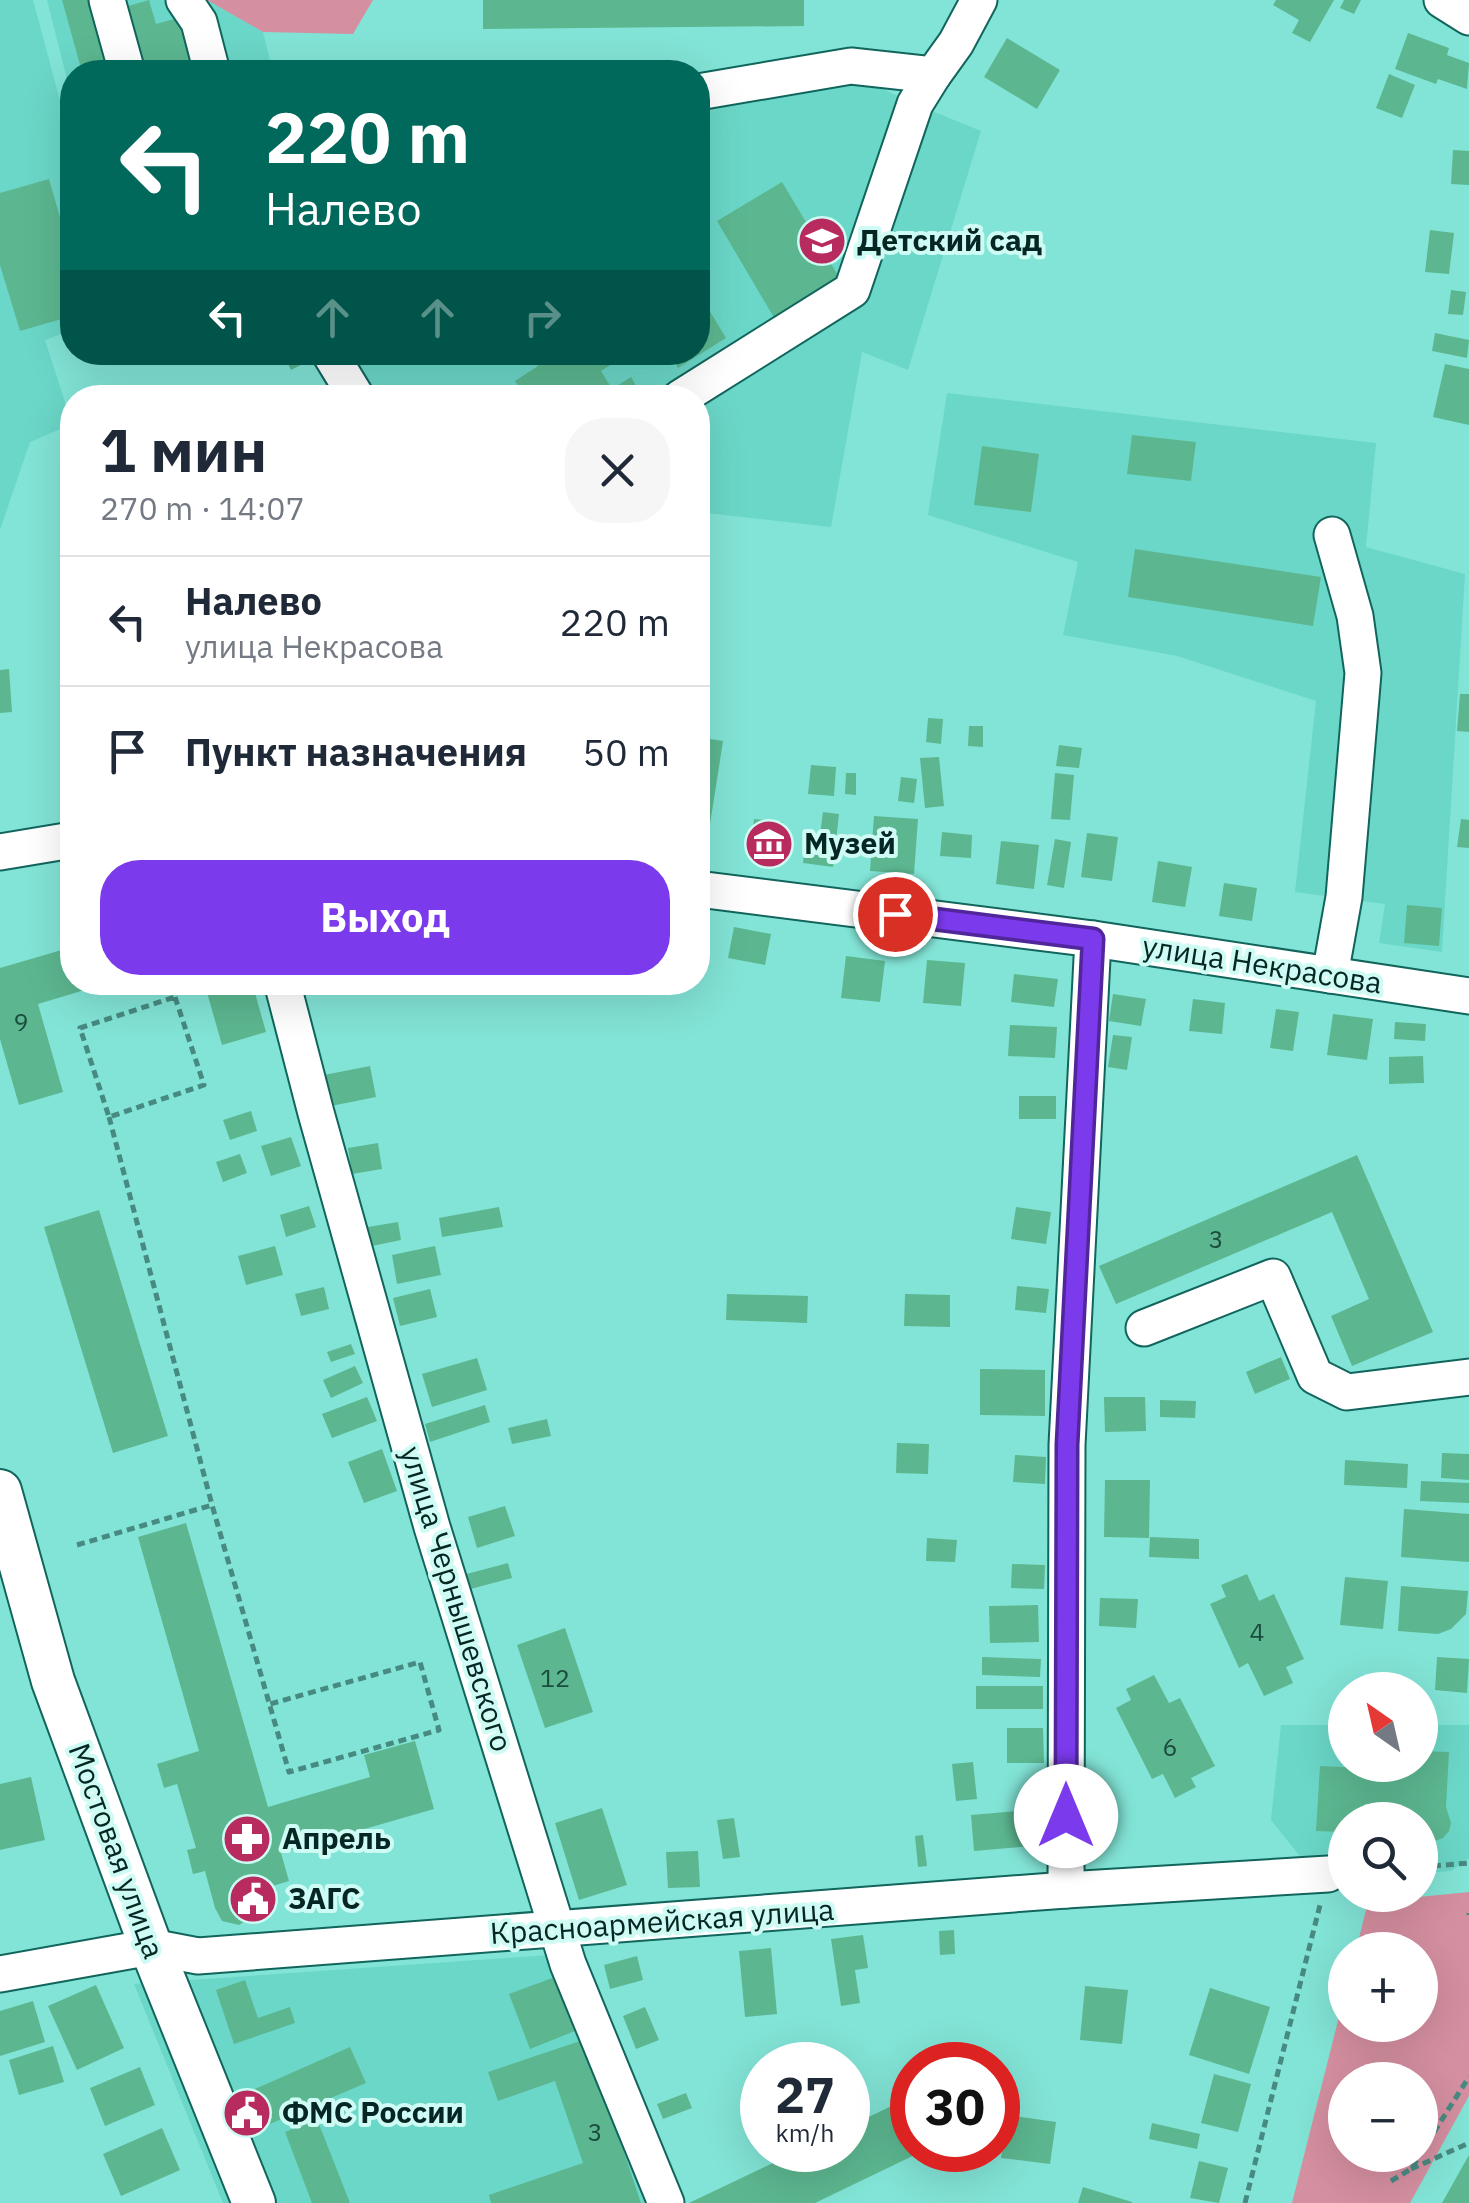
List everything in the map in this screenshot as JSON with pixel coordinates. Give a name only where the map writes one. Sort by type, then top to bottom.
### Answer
[{"type":"main road","name":"Мостовая улица","points":[[0,1492],[53,1681],[151,1947],[254,2203]]},
{"type":"street","points":[[107,0],[124,60]]},
{"type":"street","points":[[184,0],[198,22],[209,60]]},
{"type":"street","points":[[701,385],[852,290],[915,104],[979,0]]},
{"type":"street","points":[[1442,0],[1469,17]]},
{"type":"street","points":[[710,90],[851,66],[933,76]]},
{"type":"street","points":[[1330,975],[1344,897],[1363,674],[1355,616],[1332,535]]},
{"type":"street","points":[[0,852],[60,842]]},
{"type":"street","name":"улица Некрасова","points":[[710,890],[1093,939],[1469,996]]},
{"type":"street","points":[[1066,1890],[1067,1445],[1093,939]]},
{"type":"street","name":"улица Чернышевского","points":[[285,995],[432,1527],[568,1964],[666,2203]]},
{"type":"street","points":[[1144,1328],[1273,1278],[1314,1376],[1346,1392],[1469,1377]]},
{"type":"street","name":"Красноармейская улица","points":[[0,1974],[151,1947],[198,1956],[1066,1890],[1328,1874]]},
{"type":"path","points":[[109,1117],[204,1085],[175,997],[80,1028],[109,1117],[212,1504],[270,1704],[290,1772],[439,1730],[420,1662],[270,1704]]},
{"type":"path","points":[[78,1545],[212,1504]]},
{"type":"path","points":[[1438,1866],[1469,1864]]},
{"type":"path","points":[[1245,2203],[1328,1874]]},
{"type":"path","points":[[1438,2126],[1469,2077]]},
{"type":"path","points":[[1438,2157],[1469,2144]]},
{"type":"path","points":[[1391,2180],[1406,2172]]},
{"type":"shaded area","points":[[0,0],[33,0],[60,100],[60,334],[45,340],[60,387],[60,429],[30,442],[0,530]]},
{"type":"shaded area","points":[[47,0],[207,0],[263,32],[270,60],[62,60]]},
{"type":"shaded area","points":[[207,0],[373,0],[353,34],[263,32]]},
{"type":"shaded area","name":"Детский сад","points":[[853,75],[981,131],[908,370],[862,352],[831,527],[710,513],[710,385],[367,385],[355,365],[710,365],[710,99]]},
{"type":"shaded area","points":[[947,393],[1376,443],[1366,547],[1465,574],[1442,952],[1379,943],[1385,904],[1295,892],[1316,701],[1177,656],[1063,635],[1078,562],[928,515]]},
{"type":"shaded area","points":[[1281,1725],[1328,1725],[1328,1782],[1438,1782],[1438,1725],[1469,1725],[1469,1858],[1451,1871],[1438,1872],[1438,1802],[1328,1802],[1328,1878],[1318,1879],[1271,1820]]},
{"type":"shaded area","points":[[1469,1892],[1469,2096],[1438,2152],[1438,2062],[1328,2062],[1328,2172],[1427,2172],[1410,2203],[1292,2203],[1333,2042],[1438,2042],[1438,1932],[1360,1932],[1366,1912],[1438,1912],[1438,1895]]},
{"type":"shaded area","points":[[578,1953],[676,2203],[223,2203],[134,1984]]},
{"type":"building","points":[[62,0],[90,0],[107,60],[79,60]]},
{"type":"building","points":[[149,0],[156,24],[181,17],[193,60],[140,60],[125,7]]},
{"type":"building","points":[[483,0],[804,0],[804,26],[483,29]]},
{"type":"building","points":[[1276,0],[1334,0],[1310,42],[1292,33],[1299,20],[1273,5]]},
{"type":"building","points":[[1344,0],[1361,0],[1354,14],[1340,8]]},
{"type":"building","points":[[1408,33],[1449,48],[1447,55],[1469,63],[1467,89],[1438,79],[1436,84],[1395,69]]},
{"type":"building","points":[[1007,38],[1060,70],[1037,109],[984,77]]},
{"type":"building","points":[[1389,74],[1415,85],[1402,118],[1376,108]]},
{"type":"building","points":[[1453,150],[1469,151],[1469,185],[1451,184]]},
{"type":"building","points":[[49,179],[60,218],[60,319],[20,331],[0,265],[0,193]]},
{"type":"building","points":[[782,182],[842,282],[776,321],[717,221]]},
{"type":"building","points":[[1430,230],[1454,233],[1449,274],[1425,272]]},
{"type":"building","points":[[1451,290],[1466,292],[1463,315],[1448,314]]},
{"type":"building","points":[[710,312],[726,338],[710,348]]},
{"type":"building","points":[[1435,333],[1469,340],[1467,358],[1432,351]]},
{"type":"building","points":[[1445,364],[1469,369],[1469,425],[1433,417]]},
{"type":"building","points":[[610,365],[601,371],[610,385],[517,385],[515,381],[538,366]]},
{"type":"building","points":[[631,377],[636,385],[618,385]]},
{"type":"building","points":[[1132,435],[1196,442],[1191,481],[1127,474]]},
{"type":"building","points":[[982,446],[1039,454],[1031,512],[974,505]]},
{"type":"building","points":[[1135,549],[1321,577],[1313,626],[1128,597]]},
{"type":"building","points":[[9,669],[12,712],[0,713],[0,670]]},
{"type":"building","points":[[1460,694],[1469,694],[1469,732],[1457,731]]},
{"type":"building","points":[[928,718],[943,719],[941,744],[926,742]]},
{"type":"building","points":[[969,726],[983,726],[983,747],[968,746]]},
{"type":"building","points":[[710,739],[723,741],[710,824]]},
{"type":"building","points":[[1059,745],[1082,748],[1079,768],[1056,766]]},
{"type":"building","points":[[939,757],[944,806],[925,808],[920,758]]},
{"type":"building","points":[[811,765],[836,767],[834,796],[808,794]]},
{"type":"building","points":[[846,773],[856,773],[856,795],[845,794]]},
{"type":"building","points":[[1055,773],[1074,775],[1070,820],[1051,819]]},
{"type":"building","points":[[901,777],[917,779],[914,803],[898,801]]},
{"type":"building","points":[[823,812],[839,814],[833,867],[803,863],[806,833],[820,835]]},
{"type":"building","points":[[874,816],[918,819],[914,874],[870,871]]},
{"type":"building","points":[[754,819],[783,822],[779,862],[749,859]]},
{"type":"building","points":[[1461,819],[1469,820],[1469,848],[1457,847]]},
{"type":"building","points":[[942,832],[972,835],[971,858],[940,856]]},
{"type":"building","points":[[1087,833],[1118,837],[1112,881],[1081,877]]},
{"type":"building","points":[[1055,839],[1071,842],[1064,888],[1047,885]]},
{"type":"building","points":[[1001,841],[1039,845],[1034,889],[996,884]]},
{"type":"building","points":[[1158,861],[1192,867],[1185,907],[1152,902]]},
{"type":"building","points":[[1224,883],[1257,888],[1252,921],[1219,916]]},
{"type":"building","points":[[1407,905],[1442,908],[1439,946],[1404,943]]},
{"type":"building","points":[[734,927],[771,934],[765,965],[728,958]]},
{"type":"building","points":[[60,950],[60,995],[68,995],[38,1004],[63,1092],[19,1105],[0,1039],[0,968]]},
{"type":"building","points":[[846,956],[885,961],[880,1002],[841,998]]},
{"type":"building","points":[[927,960],[965,963],[961,1006],[923,1003]]},
{"type":"building","points":[[1014,974],[1058,979],[1054,1007],[1011,1002]]},
{"type":"building","points":[[1113,994],[1146,999],[1141,1026],[1109,1021]]},
{"type":"building","points":[[208,995],[256,995],[266,1032],[222,1045]]},
{"type":"building","points":[[1193,999],[1225,1003],[1222,1034],[1189,1031]]},
{"type":"building","points":[[1276,1009],[1299,1012],[1293,1051],[1270,1048]]},
{"type":"building","points":[[1333,1014],[1373,1019],[1367,1060],[1327,1055]]},
{"type":"building","points":[[1395,1022],[1426,1024],[1425,1041],[1394,1039]]},
{"type":"building","points":[[1010,1025],[1057,1027],[1055,1058],[1008,1056]]},
{"type":"building","points":[[1113,1035],[1132,1037],[1127,1070],[1108,1067]]},
{"type":"building","points":[[1423,1056],[1424,1083],[1389,1084],[1389,1057]]},
{"type":"building","points":[[370,1066],[376,1097],[331,1106],[324,1075]]},
{"type":"building","points":[[1019,1096],[1056,1096],[1056,1119],[1019,1119]]},
{"type":"building","points":[[251,1111],[257,1131],[230,1140],[223,1120]]},
{"type":"building","points":[[291,1137],[301,1166],[271,1176],[261,1146]]},
{"type":"building","points":[[378,1143],[382,1169],[352,1174],[348,1148]]},
{"type":"building","points":[[240,1154],[247,1173],[223,1182],[216,1162]]},
{"type":"building","points":[[1357,1155],[1433,1332],[1352,1366],[1331,1316],[1369,1299],[1332,1212],[1116,1304],[1099,1266]]},
{"type":"building","points":[[309,1206],[316,1227],[286,1237],[280,1215]]},
{"type":"building","points":[[499,1207],[503,1227],[442,1237],[439,1218]]},
{"type":"building","points":[[1016,1207],[1051,1212],[1046,1244],[1011,1239]]},
{"type":"building","points":[[99,1210],[168,1436],[113,1453],[44,1227]]},
{"type":"building","points":[[398,1222],[401,1240],[372,1246],[368,1227]]},
{"type":"building","points":[[275,1246],[283,1275],[246,1285],[238,1256]]},
{"type":"building","points":[[435,1246],[441,1275],[397,1284],[392,1255]]},
{"type":"building","points":[[1017,1286],[1049,1289],[1046,1313],[1015,1310]]},
{"type":"building","points":[[324,1287],[329,1309],[301,1316],[295,1294]]},
{"type":"building","points":[[430,1289],[437,1317],[400,1326],[393,1298]]},
{"type":"building","points":[[727,1294],[808,1296],[807,1323],[726,1320]]},
{"type":"building","points":[[905,1294],[950,1295],[950,1327],[904,1326]]},
{"type":"building","points":[[351,1344],[355,1354],[331,1362],[327,1352]]},
{"type":"building","points":[[1281,1357],[1290,1379],[1255,1394],[1246,1372]]},
{"type":"building","points":[[477,1358],[487,1390],[432,1407],[422,1374]]},
{"type":"building","points":[[355,1366],[363,1383],[331,1398],[323,1380]]},
{"type":"building","points":[[980,1369],[1045,1370],[1045,1416],[980,1415]]},
{"type":"building","points":[[367,1397],[377,1421],[332,1438],[322,1414]]},
{"type":"building","points":[[1104,1397],[1145,1397],[1146,1431],[1105,1432]]},
{"type":"building","points":[[1160,1400],[1196,1401],[1195,1418],[1160,1417]]},
{"type":"building","points":[[485,1405],[490,1422],[430,1442],[425,1424]]},
{"type":"building","points":[[547,1419],[551,1436],[512,1444],[508,1428]]},
{"type":"building","points":[[897,1443],[929,1444],[928,1474],[896,1473]]},
{"type":"building","points":[[382,1449],[397,1491],[364,1503],[348,1462]]},
{"type":"building","points":[[1442,1453],[1469,1454],[1469,1480],[1441,1478]]},
{"type":"building","points":[[1015,1455],[1046,1457],[1045,1484],[1013,1482]]},
{"type":"building","points":[[1345,1460],[1408,1464],[1407,1488],[1344,1485]]},
{"type":"building","points":[[1105,1480],[1150,1480],[1149,1538],[1104,1537]]},
{"type":"building","points":[[1421,1481],[1469,1483],[1469,1503],[1420,1501]]},
{"type":"building","points":[[505,1506],[515,1536],[477,1548],[468,1517]]},
{"type":"building","points":[[1404,1509],[1469,1514],[1469,1562],[1401,1557]]},
{"type":"building","points":[[186,1523],[268,1807],[370,1777],[364,1755],[415,1741],[434,1809],[281,1853],[289,1881],[250,1893],[252,1904],[247,1920],[239,1925],[222,1921],[205,1871],[193,1874],[187,1850],[196,1848],[177,1784],[164,1788],[157,1764],[199,1751],[138,1537]]},
{"type":"building","points":[[1150,1537],[1199,1539],[1199,1559],[1149,1557]]},
{"type":"building","points":[[927,1538],[957,1540],[955,1562],[926,1561]]},
{"type":"building","points":[[508,1563],[512,1578],[467,1590],[463,1575]]},
{"type":"building","points":[[1012,1564],[1045,1565],[1044,1589],[1011,1588]]},
{"type":"building","points":[[1247,1574],[1259,1601],[1274,1594],[1304,1659],[1286,1667],[1293,1683],[1264,1696],[1248,1663],[1239,1668],[1210,1604],[1226,1597],[1221,1585]]},
{"type":"building","points":[[1345,1577],[1388,1581],[1383,1629],[1340,1625]]},
{"type":"building","points":[[1401,1586],[1468,1591],[1466,1614],[1451,1629],[1438,1634],[1398,1631]]},
{"type":"building","points":[[1100,1598],[1138,1599],[1136,1628],[1099,1626]]},
{"type":"building","points":[[1038,1605],[1039,1642],[990,1643],[989,1606]]},
{"type":"building","points":[[565,1628],[593,1712],[545,1728],[517,1645]]},
{"type":"building","points":[[982,1657],[1041,1659],[1040,1677],[982,1675]]},
{"type":"building","points":[[1437,1657],[1469,1659],[1467,1693],[1438,1690]]},
{"type":"building","points":[[1154,1675],[1169,1703],[1180,1698],[1215,1766],[1191,1778],[1196,1787],[1175,1798],[1163,1774],[1152,1779],[1116,1708],[1131,1700],[1126,1689]]},
{"type":"building","points":[[976,1686],[1043,1686],[1043,1709],[976,1709]]},
{"type":"building","points":[[1007,1728],[1043,1728],[1044,1763],[1007,1763]]},
{"type":"building","points":[[1438,1752],[1449,1752],[1449,1831],[1438,1840],[1438,1802],[1328,1802],[1328,1831],[1316,1831],[1320,1766],[1328,1766],[1328,1782],[1438,1782]]},
{"type":"building","points":[[973,1762],[977,1799],[956,1801],[952,1764]]},
{"type":"building","points":[[31,1777],[45,1840],[0,1850],[0,1784]]},
{"type":"building","points":[[602,1808],[627,1885],[579,1900],[555,1823]]},
{"type":"building","points":[[1028,1810],[1031,1846],[974,1851],[971,1815]]},
{"type":"building","points":[[734,1818],[740,1857],[723,1859],[717,1820]]},
{"type":"building","points":[[923,1835],[927,1866],[918,1867],[915,1836]]},
{"type":"building","points":[[698,1851],[700,1887],[668,1888],[666,1852]]},
{"type":"building","points":[[954,1930],[955,1954],[940,1955],[939,1931]]},
{"type":"building","points":[[863,1935],[868,1968],[855,1970],[860,2003],[841,2006],[831,1939]]},
{"type":"building","points":[[771,1948],[777,2014],[745,2017],[739,1951]]},
{"type":"building","points":[[637,1956],[643,1980],[610,1989],[604,1965]]},
{"type":"building","points":[[555,1977],[575,2031],[530,2049],[509,1994]]},
{"type":"building","points":[[245,1980],[258,2018],[290,2007],[295,2023],[234,2044],[216,1990]]},
{"type":"building","points":[[96,1985],[124,2048],[77,2070],[48,2006]]},
{"type":"building","points":[[1085,1986],[1128,1990],[1122,2044],[1080,2040]]},
{"type":"building","points":[[1210,1988],[1270,2007],[1249,2074],[1189,2055]]},
{"type":"building","points":[[33,2001],[45,2042],[0,2056],[0,2011]]},
{"type":"building","points":[[645,2007],[659,2040],[636,2049],[623,2016]]},
{"type":"building","points":[[586,2039],[641,2203],[491,2203],[489,2195],[583,2163],[555,2081],[498,2101],[488,2072]]},
{"type":"building","points":[[53,2046],[64,2082],[19,2095],[9,2060]]},
{"type":"building","points":[[350,2047],[366,2083],[270,2124],[255,2089]]},
{"type":"building","points":[[140,2067],[155,2105],[105,2126],[90,2088]]},
{"type":"building","points":[[1214,2074],[1251,2084],[1238,2132],[1201,2123]]},
{"type":"building","points":[[686,2093],[692,2108],[663,2119],[657,2104]]},
{"type":"building","points":[[890,2107],[890,2167],[815,2203],[689,2203],[754,2172],[870,2172],[870,2116]]},
{"type":"building","points":[[1020,2117],[1056,2122],[1050,2164],[1020,2160]]},
{"type":"building","points":[[317,2119],[350,2203],[312,2203],[285,2132]]},
{"type":"building","points":[[1152,2123],[1200,2134],[1197,2149],[1149,2139]]},
{"type":"building","points":[[162,2128],[180,2170],[121,2196],[103,2154]]},
{"type":"building","points":[[1469,2155],[1469,2203],[1442,2203]]},
{"type":"building","points":[[1199,2161],[1228,2168],[1219,2203],[1190,2198]]},
{"type":"building","points":[[1083,2187],[1132,2202],[1132,2203],[1078,2203]]},
{"type":"place","name":"Детский сад","points":[[822,241]]},
{"type":"place","name":"Музей","points":[[769,844]]},
{"type":"place","name":"Апрель","points":[[247,1839]]},
{"type":"place","name":"ЗАГС","points":[[253,1899]]},
{"type":"place","name":"ФМС России","points":[[247,2113]]},
{"type":"route","points":[[895,914],[1093,939],[1067,1445],[1066,1816]]}]
